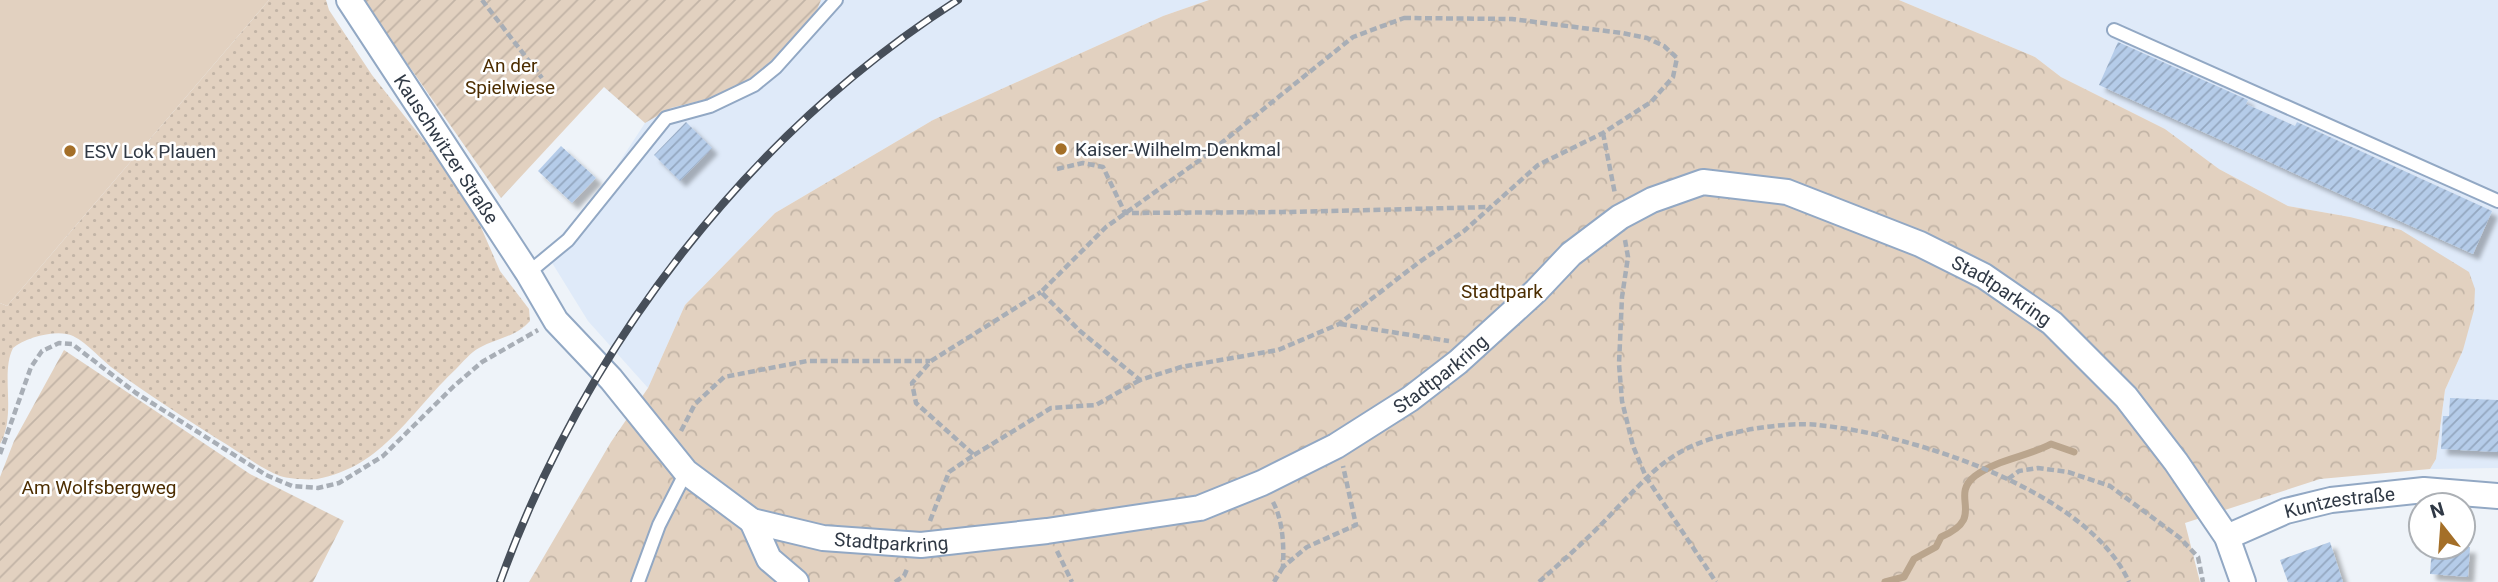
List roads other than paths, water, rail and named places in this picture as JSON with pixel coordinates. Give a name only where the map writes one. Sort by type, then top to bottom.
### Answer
[{"type":"street","name":"Kauschwitzer Straße","points":[[349,0],[528,272],[550,310]]},
{"type":"street","name":"Stadtparkring","points":[[550,310],[611,379],[678,462],[752,521],[823,538],[921,545],[1046,531],[1200,508],[1262,484],[1336,446],[1410,399],[1536,291],[1571,254],[1620,217],[1652,200],[1703,182],[1787,192],[1920,244],[1984,276],[2052,323],[2126,397],[2176,462],[2227,537],[2243,582]]},
{"type":"street","name":"Kuntzestraße","points":[[2227,537],[2286,511],[2331,500],[2424,490],[2498,496]]},
{"type":"street","points":[[752,521],[769,559],[796,582]]},
{"type":"lane","points":[[528,272],[568,240],[666,118],[710,106],[754,85],[776,67],[836,0]]},
{"type":"lane","points":[[2113,30],[2498,201]]},
{"type":"lane","points":[[638,582],[678,462]]},
{"type":"waterway","points":[[1885,582],[1904,577],[1914,559],[1936,547],[1941,537],[1962,522],[1965,514],[1965,492],[1975,476],[1993,466],[2051,444],[2074,452]]},
{"type":"railway","points":[[500,582],[535,495],[578,411],[627,330],[682,254],[743,182],[809,115],[881,54],[958,0]]},
{"type":"place","name":"Kaiser-Wilhelm-Denkmal","points":[[1061,149]]},
{"type":"place","name":"ESV Lok Plauen","points":[[70,151]]},
{"type":"park label","name":"An der Spielwiese","points":[[510,76]]},
{"type":"park label","name":"Stadtpark","points":[[1502,291]]},
{"type":"park label","name":"Am Wolfsbergweg","points":[[99,487]]}]
